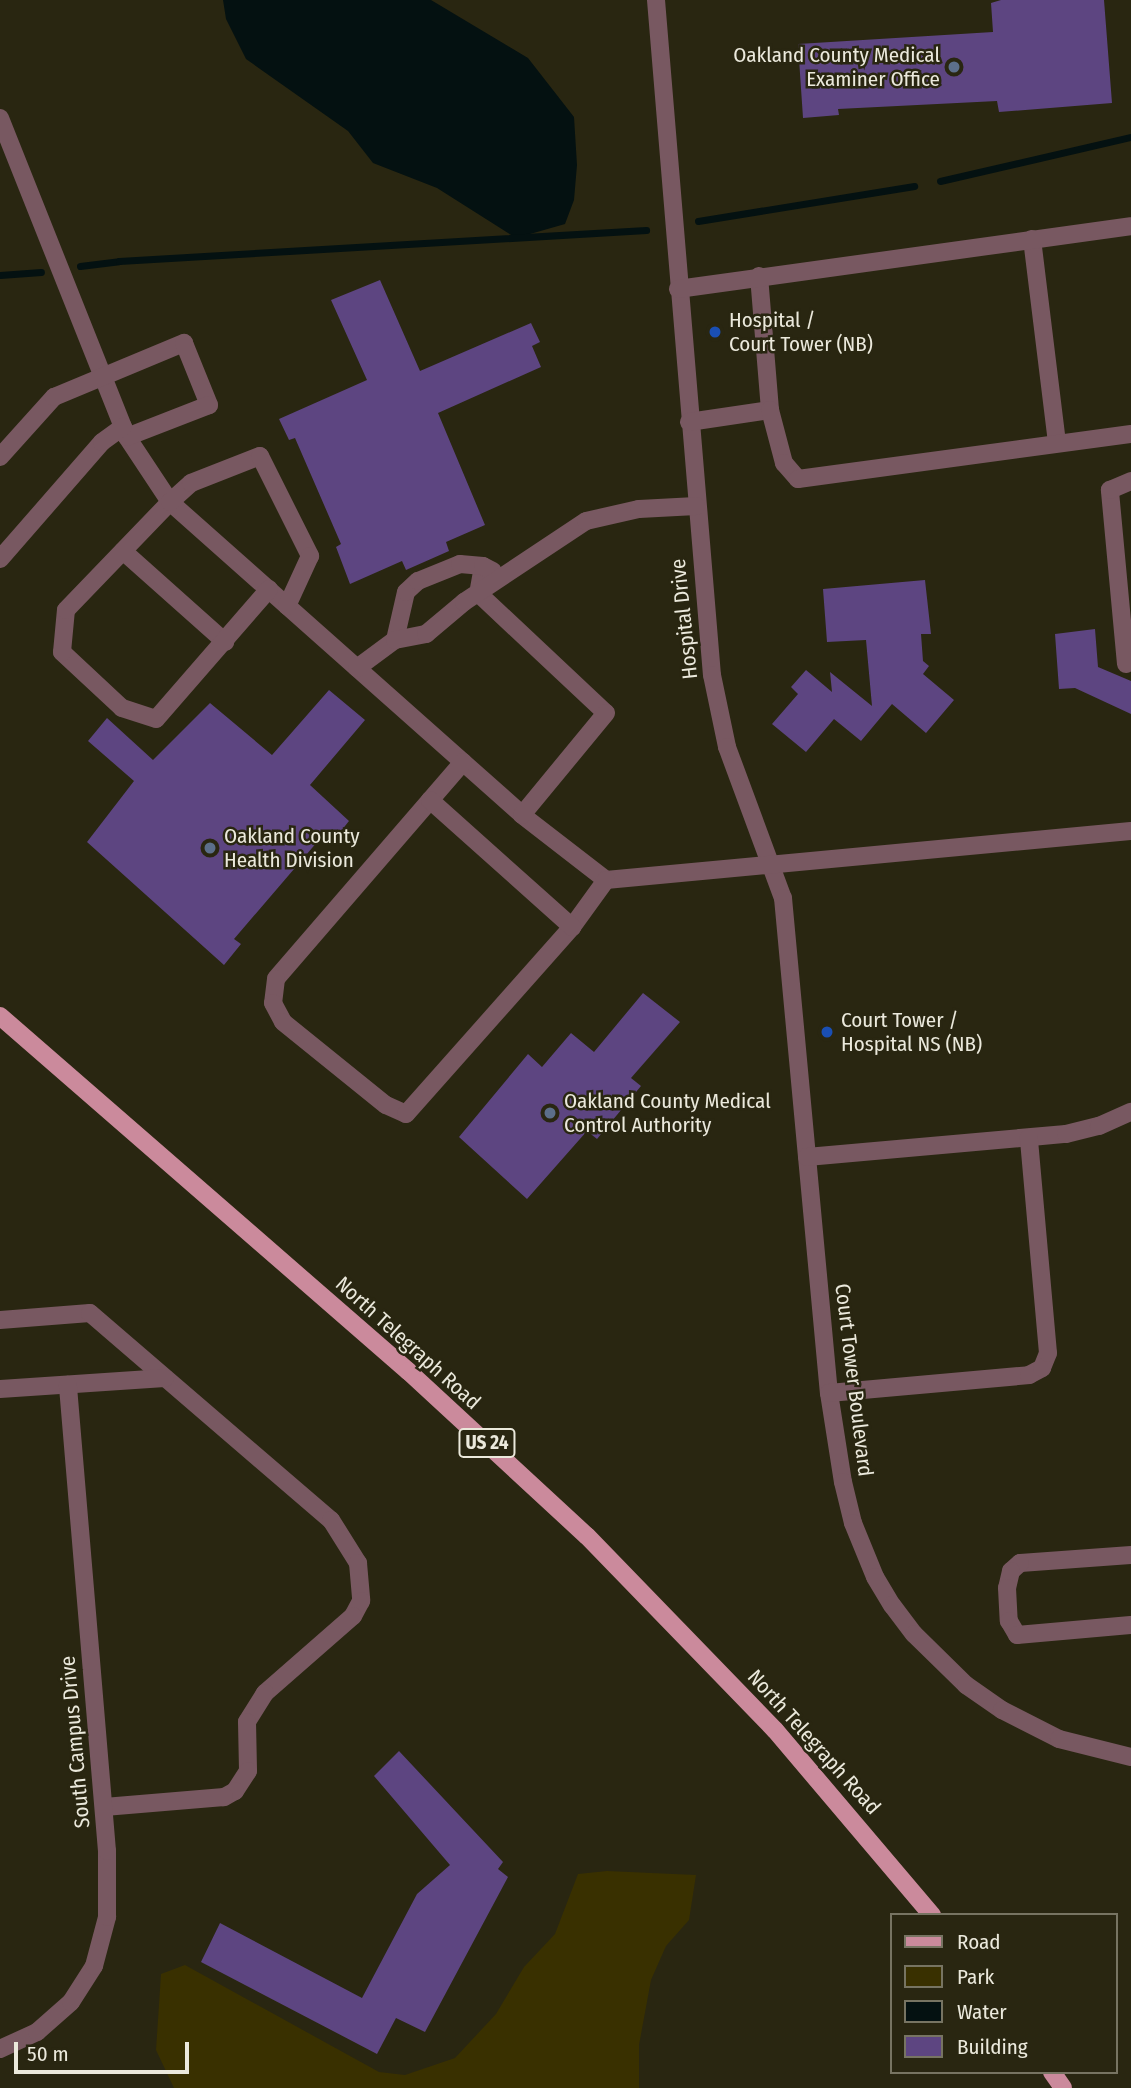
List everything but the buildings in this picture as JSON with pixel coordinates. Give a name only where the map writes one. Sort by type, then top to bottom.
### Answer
[{"type":"main road","name":"North Telegraph Road","points":[[0,1016],[408,1371],[587,1536],[775,1730],[930,1913]]},
{"type":"street","name":"Hospital Drive","points":[[656,0],[696,506],[716,704],[727,747],[770,864]]},
{"type":"street","points":[[0,118],[125,432],[170,502],[522,815],[606,880],[1131,831]]},
{"type":"street","points":[[678,289],[1131,226]]},
{"type":"street","points":[[1031,239],[1057,442]]},
{"type":"street","points":[[759,276],[771,410],[784,463],[798,479],[1131,433]]},
{"type":"street","points":[[0,457],[54,397],[184,343],[209,405],[102,442],[0,559]]},
{"type":"street","points":[[689,422],[771,410]]},
{"type":"street","points":[[269,589],[156,719],[122,708],[62,652],[66,610],[170,502],[191,483],[260,456],[310,556],[287,606]]},
{"type":"street","points":[[1126,664],[1110,490],[1131,481]]},
{"type":"street","points":[[357,668],[395,640],[426,634],[478,593],[586,521],[639,509],[696,506]]},
{"type":"street","points":[[123,551],[225,642]]},
{"type":"street","points":[[395,640],[406,592],[418,581],[460,564],[483,566],[503,576]]},
{"type":"street","points":[[478,593],[483,566]]},
{"type":"street","points":[[478,593],[606,713],[522,815]]},
{"type":"street","points":[[463,762],[276,979],[272,1003],[283,1022],[386,1105],[406,1114],[572,927],[606,880]]},
{"type":"street","points":[[430,800],[572,927]]},
{"type":"street","name":"Court Tower Boulevard","points":[[770,864],[783,898],[829,1392],[843,1482],[857,1535],[885,1594],[914,1634],[966,1685],[1021,1721],[1079,1746],[1131,1757]]},
{"type":"street","points":[[807,1157],[1083,1131],[1131,1112]]},
{"type":"street","points":[[829,1392],[1029,1376],[1042,1368],[1048,1353],[1029,1138]]},
{"type":"street","points":[[0,1320],[90,1314],[331,1520],[358,1563],[361,1601],[353,1616],[265,1693],[247,1722],[248,1771],[235,1791],[224,1797],[103,1807]]},
{"type":"street","points":[[0,1389],[165,1378]]},
{"type":"street","name":"South Campus Drive","points":[[0,2049],[28,2037],[54,2020],[71,2002],[94,1966],[104,1934],[108,1905],[103,1807],[68,1385]]},
{"type":"street","points":[[1131,1555],[1020,1563],[1011,1571],[1007,1588],[1009,1621],[1017,1635],[1131,1625]]},
{"type":"green space","points":[[607,1871],[696,1875],[689,1920],[666,1946],[651,1980],[639,2045],[639,2088],[174,2088],[156,2050],[161,1974],[185,1965],[379,2072],[405,2075],[455,2058],[496,2014],[524,1967],[555,1934],[578,1874]]},
{"type":"water","points":[[223,0],[431,0],[528,58],[574,117],[577,165],[574,200],[565,224],[516,238],[437,188],[373,163],[348,131],[246,59],[226,19]]},
{"type":"waterway","points":[[940,181],[1131,137]]},
{"type":"waterway","points":[[698,221],[914,186]]},
{"type":"waterway","points":[[80,266],[119,261],[646,230]]},
{"type":"waterway","points":[[0,275],[41,272]]},
{"type":"place","name":"Oakland County Medical Examiner Office","points":[[954,67]]},
{"type":"place","name":"Hospital / Court Tower (NB)","points":[[715,332]]},
{"type":"place","name":"Oakland County Health Division","points":[[210,848]]},
{"type":"place","name":"Court Tower / Hospital NS (NB)","points":[[827,1032]]},
{"type":"place","name":"Oakland County Medical Control Authority","points":[[550,1113]]}]
